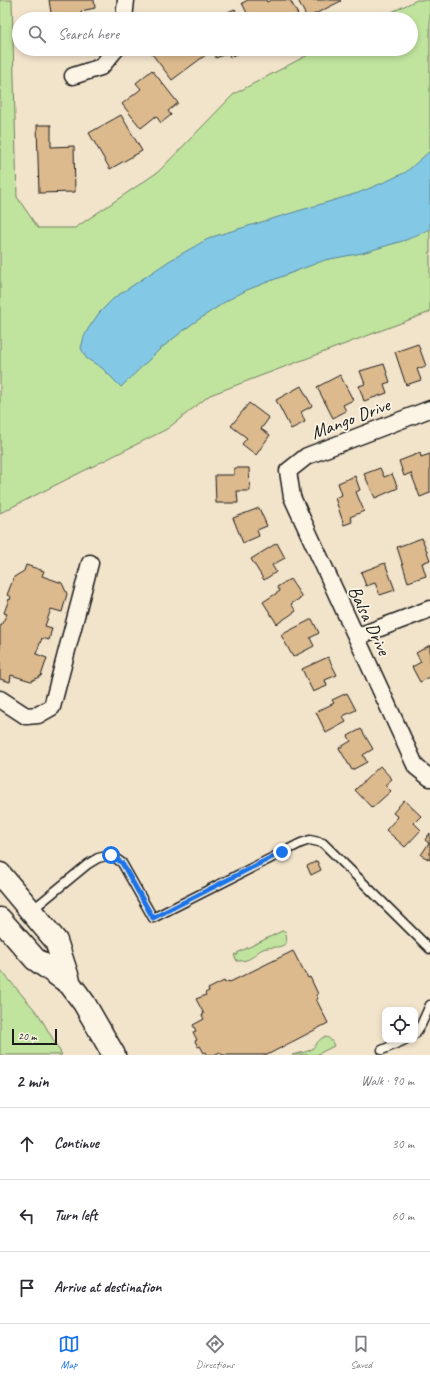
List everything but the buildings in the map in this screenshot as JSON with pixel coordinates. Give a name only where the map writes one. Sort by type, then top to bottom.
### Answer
[{"type":"main road","points":[[0,874],[56,941],[70,984],[88,1010],[114,1055]]},
{"type":"main road","points":[[0,919],[35,959],[70,984]]},
{"type":"street","points":[[125,12],[126,0]]},
{"type":"street","points":[[73,76],[101,67],[110,56]]},
{"type":"street","name":"Mango Drive","points":[[288,470],[307,456],[430,409]]},
{"type":"street","name":"Balsa Drive","points":[[288,470],[292,497],[356,637],[416,767],[430,778]]},
{"type":"street","points":[[0,699],[26,716],[38,715],[52,707],[90,563]]},
{"type":"street","points":[[356,637],[430,609]]},
{"type":"lane","points":[[31,910],[88,864],[98,858],[111,855],[122,863],[153,918],[282,852],[310,840],[323,843],[430,949]]},
{"type":"lane","points":[[418,1030],[430,1005]]},
{"type":"lane","points":[[382,1050],[398,1043]]},
{"type":"green space","points":[[0,0],[12,0],[12,56],[13,56],[17,197],[38,228],[75,228],[158,172],[234,94],[306,56],[418,56],[418,12],[392,12],[417,0],[430,0],[430,312],[210,395],[167,429],[0,513]]},
{"type":"green space","points":[[282,931],[285,931],[286,938],[284,945],[263,949],[250,959],[237,961],[234,955],[235,954],[238,955],[237,953]]},
{"type":"green space","points":[[0,969],[39,1015],[62,1055],[0,1055]]},
{"type":"green space","points":[[324,1037],[328,1038],[334,1046],[316,1055],[292,1055],[312,1049]]},
{"type":"water","points":[[430,151],[430,229],[406,240],[362,253],[325,260],[247,290],[228,300],[192,324],[160,349],[121,387],[102,368],[86,358],[81,348],[84,337],[99,313],[114,298],[169,261],[215,236],[358,193],[387,181],[406,172]]},
{"type":"route","points":[[111,855],[122,863],[153,918],[282,852]]}]
